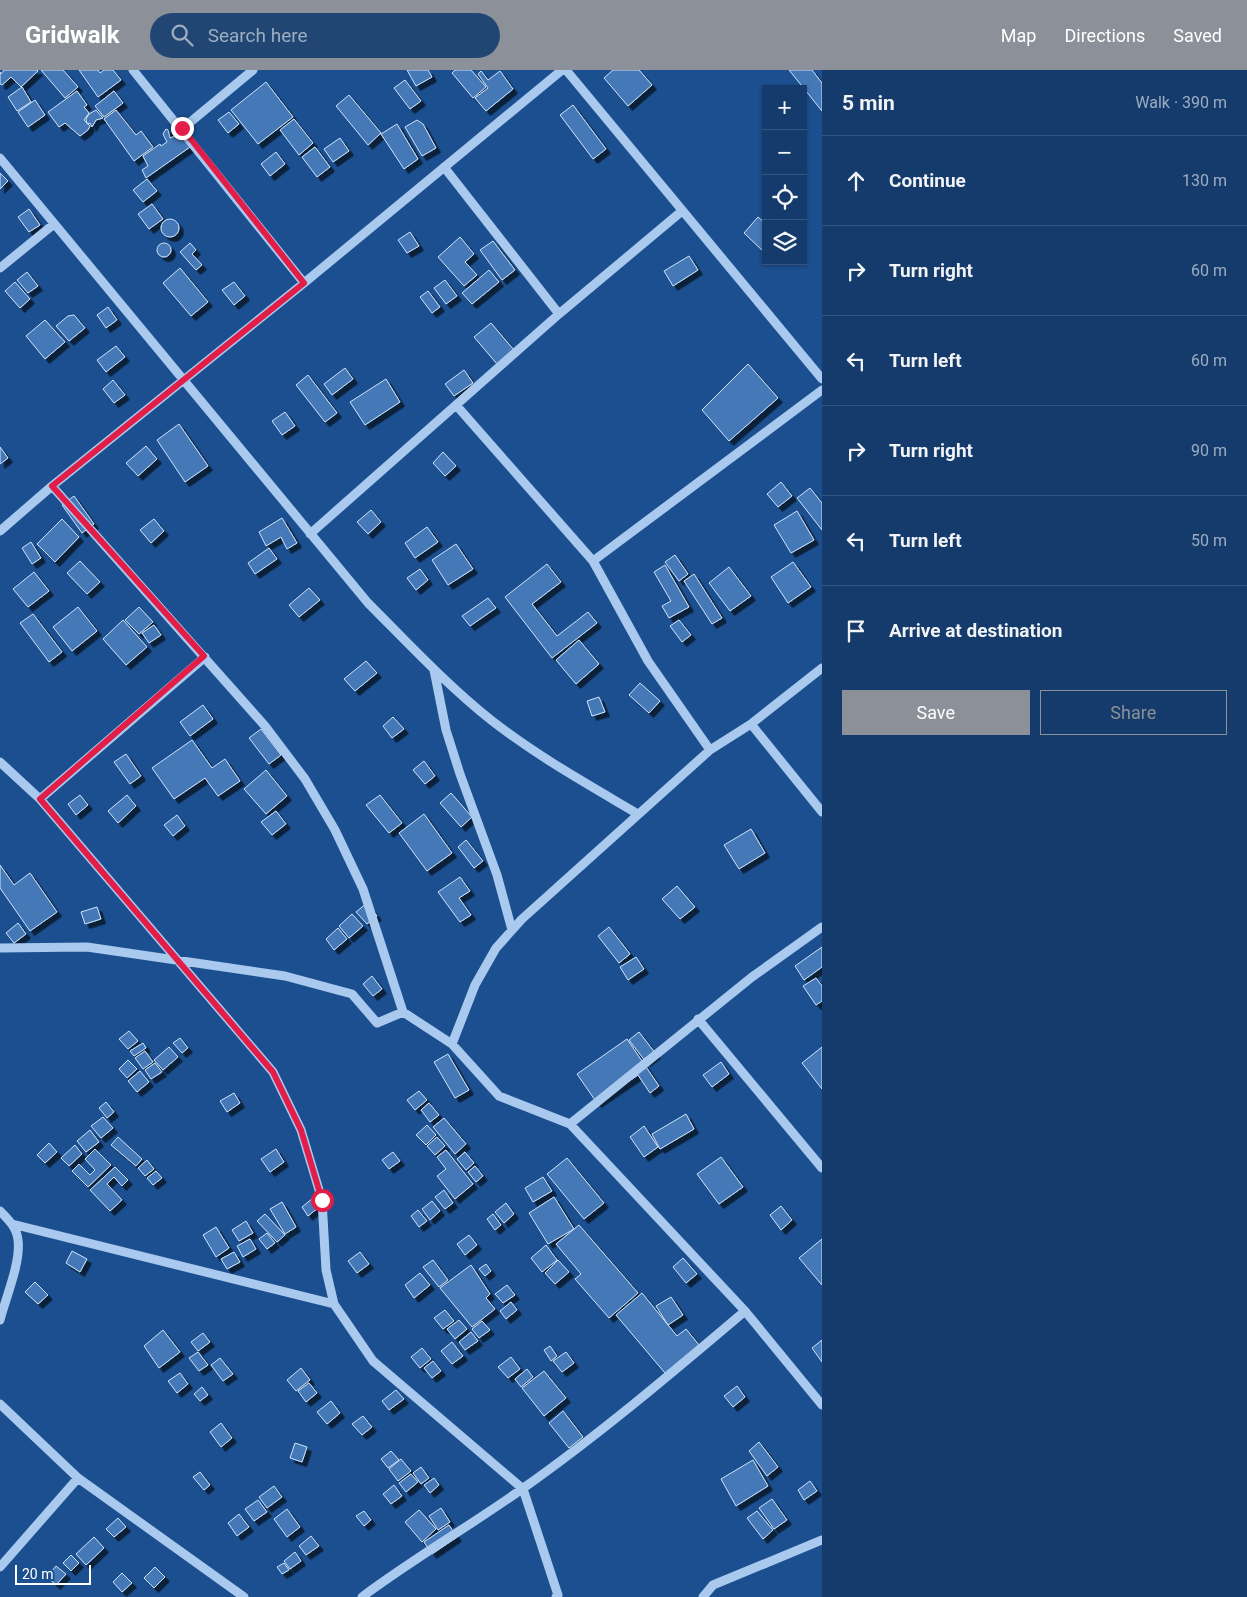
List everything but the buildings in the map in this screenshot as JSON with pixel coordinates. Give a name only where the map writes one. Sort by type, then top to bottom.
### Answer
[{"type":"street","points":[[133,70],[182,128],[304,283]]},
{"type":"street","points":[[182,128],[253,70]]},
{"type":"street","points":[[0,531],[52,486],[564,70],[822,379]]},
{"type":"street","points":[[0,158],[368,602],[434,669],[492,720],[550,762],[638,814]]},
{"type":"street","points":[[444,167],[559,314]]},
{"type":"street","points":[[310,534],[559,314],[682,210]]},
{"type":"street","points":[[0,268],[54,224]]},
{"type":"street","points":[[593,561],[822,390]]},
{"type":"street","points":[[456,405],[593,561],[648,660],[710,750]]},
{"type":"street","points":[[52,486],[265,726],[305,779],[335,830],[362,889],[403,1012],[452,1044],[500,1096],[570,1124],[745,1311],[822,1405]]},
{"type":"street","points":[[40,799],[204,656]]},
{"type":"street","points":[[452,1044],[475,985],[496,948],[512,930],[710,750],[751,724],[822,668]]},
{"type":"street","points":[[434,669],[446,730],[497,875],[512,930]]},
{"type":"street","points":[[751,724],[822,812]]},
{"type":"street","points":[[0,762],[40,799],[273,1072],[301,1130],[322,1200],[326,1270],[334,1304],[373,1361],[523,1489],[558,1595],[556,1597]]},
{"type":"street","points":[[570,1124],[752,976],[822,927]]},
{"type":"street","points":[[0,948],[87,947],[285,976],[352,994],[377,1023],[403,1012]]},
{"type":"street","points":[[698,1019],[822,1168]]},
{"type":"street","points":[[0,1211],[12,1224],[18,1239],[18,1256],[0,1320]]},
{"type":"street","points":[[12,1224],[334,1304]]},
{"type":"street","points":[[362,1597],[391,1575],[523,1489],[646,1394],[745,1311]]},
{"type":"street","points":[[0,1404],[78,1478],[244,1597]]},
{"type":"street","points":[[0,1567],[78,1478]]},
{"type":"street","points":[[703,1597],[713,1585],[822,1540]]},
{"type":"route","points":[[182,128],[304,283],[52,486],[204,656],[40,799],[273,1072],[301,1130],[322,1200]]}]
